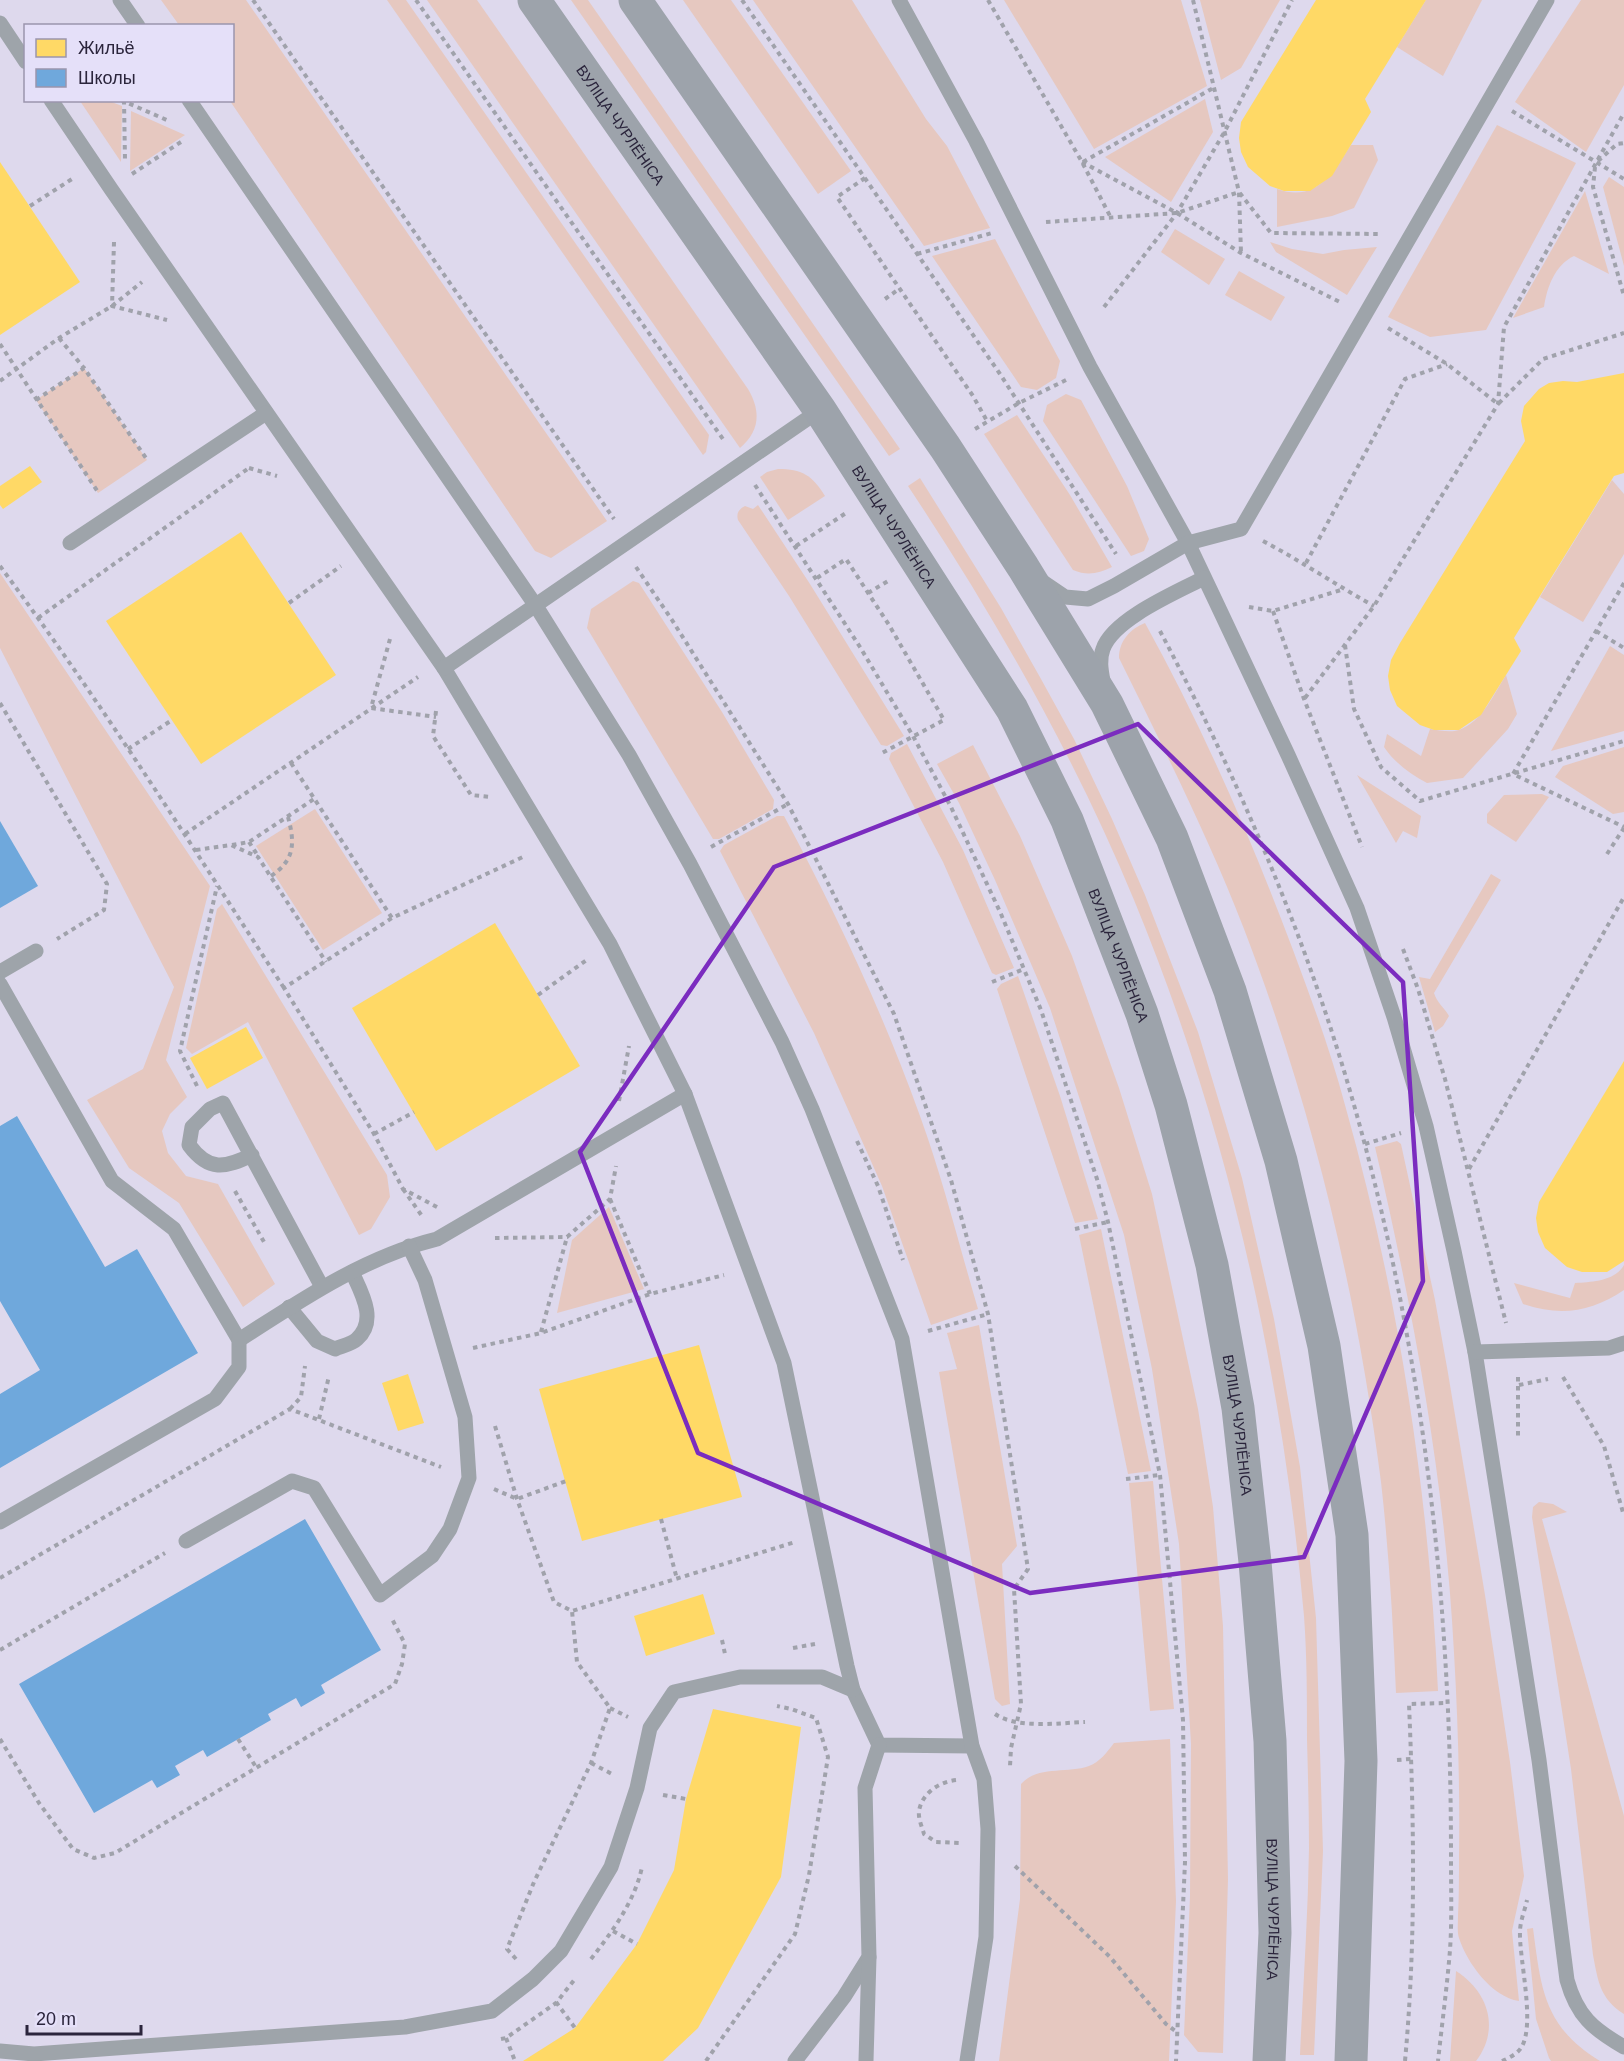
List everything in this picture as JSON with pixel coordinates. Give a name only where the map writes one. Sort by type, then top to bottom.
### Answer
[{"type":"main road","name":"ВУЛІЦА ЧУРЛЁНІСА","points":[[534,0],[820,410],[1012,709],[1067,820],[1142,1014],[1171,1105],[1212,1265],[1238,1408],[1256,1562],[1270,1741],[1275,1933],[1269,2061]]},
{"type":"main road","points":[[635,0],[945,447],[1023,567],[1107,704],[1172,838],[1230,991],[1281,1161],[1324,1346],[1352,1535],[1361,1761],[1351,2061]]},
{"type":"lane","points":[[120,0],[137,24]]},
{"type":"lane","points":[[899,0],[1020,225],[1090,367],[1188,543],[1357,908],[1394,1017],[1426,1126],[1475,1352],[1539,1760],[1567,1980],[1575,2004],[1586,2020],[1624,2048]]},
{"type":"lane","points":[[1023,567],[1065,597],[1089,599],[1188,543],[1241,529],[1547,0]]},
{"type":"lane","points":[[0,23],[24,59]]},
{"type":"lane","points":[[52,102],[444,668],[610,944],[685,1094],[784,1363],[853,1690],[879,1745],[865,1788],[869,1957],[866,2061]]},
{"type":"lane","points":[[190,102],[536,606],[629,755],[696,874],[782,1042],[812,1109],[902,1339],[972,1746],[984,1779],[987,1809],[986,1937],[967,2061]]},
{"type":"lane","points":[[444,668],[820,410]]},
{"type":"lane","points":[[70,543],[266,413]]},
{"type":"lane","points":[[1107,704],[1100,667],[1103,648],[1117,629],[1147,607],[1204,578]]},
{"type":"lane","points":[[0,972],[36,951]]},
{"type":"lane","points":[[0,984],[6,1010],[112,1180],[174,1229],[238,1340],[239,1367],[215,1399],[0,1522]]},
{"type":"lane","points":[[238,1340],[322,1287],[409,1246],[437,1239],[454,1230],[685,1094]]},
{"type":"lane","points":[[252,1155],[232,1164],[213,1165],[198,1158],[189,1145],[192,1127],[217,1106],[252,1155],[322,1287]]},
{"type":"lane","points":[[186,1541],[292,1481],[314,1488],[380,1595],[432,1556],[450,1529],[469,1478],[465,1416],[425,1280],[409,1246]]},
{"type":"lane","points":[[289,1307],[317,1341],[336,1349],[356,1340],[367,1328],[367,1313],[352,1272]]},
{"type":"lane","points":[[1475,1352],[1609,1348],[1624,1343]]},
{"type":"lane","points":[[0,2051],[34,2054],[405,2027],[492,2011],[533,1979],[561,1951],[611,1867],[637,1788],[650,1728],[674,1692],[740,1677],[822,1677],[853,1690]]},
{"type":"lane","points":[[879,1745],[972,1746]]},
{"type":"lane","points":[[795,2061],[844,1997],[869,1957]]},
{"type":"path","points":[[253,0],[617,523]]},
{"type":"path","points":[[416,0],[741,465],[817,578],[913,736],[970,846],[1024,969],[1070,1093],[1108,1222],[1160,1475],[1183,1720],[1185,1862],[1176,2061]]},
{"type":"path","points":[[988,0],[1082,162],[1110,217]]},
{"type":"path","points":[[1193,0],[1239,192],[1241,254]]},
{"type":"path","points":[[1104,307],[1177,213],[1225,132],[1292,0]]},
{"type":"path","points":[[1082,162],[1215,87]]},
{"type":"path","points":[[1491,98],[1624,179]]},
{"type":"path","points":[[124,102],[125,168]]},
{"type":"path","points":[[1498,404],[1504,327],[1624,113]]},
{"type":"path","points":[[125,179],[191,136]]},
{"type":"path","points":[[1624,143],[1617,144],[1596,163],[1593,187],[1624,296]]},
{"type":"path","points":[[1082,162],[1177,213],[1241,254],[1364,314],[1447,364],[1498,404]]},
{"type":"path","points":[[30,206],[78,175]]},
{"type":"path","points":[[865,178],[837,197],[973,396],[987,421]]},
{"type":"path","points":[[917,254],[1020,225],[1177,213],[1239,192]]},
{"type":"path","points":[[1239,192],[1271,233],[1383,234]]},
{"type":"path","points":[[112,306],[114,234]]},
{"type":"path","points":[[0,381],[59,338],[112,306],[144,280]]},
{"type":"path","points":[[112,306],[175,322]]},
{"type":"path","points":[[1304,699],[1374,606],[1498,404],[1543,359],[1624,333]]},
{"type":"path","points":[[59,338],[84,368],[154,470]]},
{"type":"path","points":[[0,344],[103,499]]},
{"type":"path","points":[[1306,563],[1405,379],[1447,364]]},
{"type":"path","points":[[36,400],[84,368]]},
{"type":"path","points":[[38,618],[249,468]]},
{"type":"path","points":[[1241,529],[1306,563],[1374,606]]},
{"type":"path","points":[[631,559],[788,804],[894,1014],[951,1180],[988,1314],[1028,1569],[1014,1589],[1021,1704],[1018,1723]]},
{"type":"path","points":[[817,578],[846,559],[889,625],[944,720],[882,753]]},
{"type":"path","points":[[289,603],[347,562]]},
{"type":"path","points":[[0,566],[196,850],[374,1134],[403,1189],[437,1239]]},
{"type":"path","points":[[1513,774],[1624,583]]},
{"type":"path","points":[[1596,631],[1624,648]]},
{"type":"path","points":[[371,708],[392,633]]},
{"type":"path","points":[[1345,644],[1354,710],[1381,767],[1420,801],[1624,741]]},
{"type":"path","points":[[185,834],[421,675]]},
{"type":"path","points":[[0,703],[107,884],[104,910],[36,951]]},
{"type":"path","points":[[371,708],[436,717]]},
{"type":"path","points":[[128,749],[172,720]]},
{"type":"path","points":[[291,763],[392,918]]},
{"type":"path","points":[[1513,774],[1624,828],[1607,854]]},
{"type":"path","points":[[196,850],[249,842],[314,799]]},
{"type":"path","points":[[711,848],[788,804]]},
{"type":"path","points":[[271,876],[285,864],[292,851],[294,838],[288,817]]},
{"type":"path","points":[[249,842],[326,962]]},
{"type":"path","points":[[231,845],[258,857]]},
{"type":"path","points":[[284,988],[392,918],[527,855]]},
{"type":"path","points":[[217,1106],[180,1051],[218,885]]},
{"type":"path","points":[[1469,1169],[1624,897]]},
{"type":"path","points":[[538,995],[610,944]]},
{"type":"path","points":[[992,982],[1024,969]]},
{"type":"path","points":[[619,1102],[630,1037]]},
{"type":"path","points":[[374,1134],[414,1112]]},
{"type":"path","points":[[1365,1144],[1426,1126]]},
{"type":"path","points":[[617,1160],[610,1199],[650,1293]]},
{"type":"path","points":[[232,1185],[264,1243]]},
{"type":"path","points":[[403,1189],[440,1209],[461,1238],[567,1238]]},
{"type":"path","points":[[541,1333],[567,1238],[610,1199]]},
{"type":"path","points":[[1075,1228],[1108,1222]]},
{"type":"path","points":[[472,1349],[541,1333],[650,1293],[734,1272]]},
{"type":"path","points":[[927,1331],[988,1314]]},
{"type":"path","points":[[469,1337],[475,1359]]},
{"type":"path","points":[[0,1578],[290,1409],[300,1397],[306,1356]]},
{"type":"path","points":[[319,1419],[332,1367]]},
{"type":"path","points":[[1563,1376],[1604,1446],[1624,1516]]},
{"type":"path","points":[[290,1409],[469,1478],[517,1499],[566,1481]]},
{"type":"path","points":[[495,1424],[517,1499],[554,1602],[572,1611],[797,1542]]},
{"type":"path","points":[[1126,1479],[1160,1475]]},
{"type":"path","points":[[661,1519],[677,1579]]},
{"type":"path","points":[[0,1650],[186,1541]]},
{"type":"path","points":[[0,1739],[39,1803],[72,1849],[94,1858],[115,1853],[394,1684],[402,1664],[405,1644],[380,1595]]},
{"type":"path","points":[[572,1611],[577,1662],[610,1708],[591,1763],[534,1882],[507,1949],[556,2003],[575,2028]]},
{"type":"path","points":[[722,1640],[726,1656]]},
{"type":"path","points":[[791,1648],[825,1642]]},
{"type":"path","points":[[1405,2061],[1413,1948],[1414,1885],[1409,1704],[1448,1703]]},
{"type":"path","points":[[706,2061],[795,1934],[808,1875],[828,1757],[816,1718],[791,1709],[768,1705]]},
{"type":"path","points":[[238,1739],[256,1767]]},
{"type":"path","points":[[963,1782],[954,1780],[940,1784],[925,1795],[918,1813],[924,1834],[936,1842],[965,1843]]},
{"type":"path","points":[[1010,1861],[1110,1957],[1166,2024],[1178,2033]]},
{"type":"path","points":[[1502,2061],[1521,2048],[1526,2034],[1526,2007],[1519,1930],[1529,1894]]},
{"type":"path","points":[[613,1931],[637,1944]]},
{"type":"path","points":[[506,2038],[515,2061]]},
{"type":"highlighted area","points":[[1138,724],[1403,982],[1423,1281],[1304,1557],[1030,1593],[698,1453],[580,1152],[774,867]]},
{"type":"shaded area","points":[[161,0],[246,0],[607,521],[551,558],[535,551],[231,102],[234,102],[234,24],[178,24]]},
{"type":"shaded area","points":[[387,0],[406,0],[709,435],[706,452],[703,455]]},
{"type":"shaded area","points":[[427,0],[477,0],[748,389],[755,405],[755,428],[740,448]]},
{"type":"shaded area","points":[[571,0],[588,0],[900,449],[889,456]]},
{"type":"shaded area","points":[[683,0],[731,0],[851,171],[818,194]]},
{"type":"shaded area","points":[[753,0],[852,0],[926,119],[947,146],[990,228],[924,246]]},
{"type":"shaded area","points":[[1004,0],[1181,0],[1207,86],[1094,149]]},
{"type":"shaded area","points":[[1200,0],[1280,0],[1241,68],[1221,80]]},
{"type":"shaded area","points":[[1426,0],[1482,0],[1443,76],[1397,47]]},
{"type":"shaded area","points":[[1581,0],[1624,0],[1624,85],[1586,152],[1515,102]]},
{"type":"shaded area","points":[[1205,99],[1213,132],[1171,202],[1105,157]]},
{"type":"shaded area","points":[[81,102],[112,102],[122,106],[121,162]]},
{"type":"shaded area","points":[[131,111],[185,135],[130,171]]},
{"type":"shaded area","points":[[1497,125],[1576,163],[1486,330],[1430,337],[1388,317]]},
{"type":"shaded area","points":[[1351,145],[1373,145],[1378,160],[1354,208],[1332,216],[1277,227],[1277,189],[1302,192],[1313,189],[1330,175]]},
{"type":"shaded area","points":[[1609,177],[1624,187],[1624,266],[1603,187]]},
{"type":"shaded area","points":[[1585,191],[1609,274],[1574,256],[1562,265],[1553,277],[1544,307],[1513,318]]},
{"type":"shaded area","points":[[1175,229],[1225,259],[1209,285],[1161,252]]},
{"type":"shaded area","points":[[995,239],[1060,361],[1056,378],[1037,390],[1021,387],[932,256]]},
{"type":"shaded area","points":[[1270,242],[1292,249],[1323,254],[1377,247],[1347,295],[1276,252]]},
{"type":"shaded area","points":[[1239,271],[1285,297],[1271,321],[1225,295]]},
{"type":"shaded area","points":[[84,368],[147,460],[98,493],[36,400]]},
{"type":"shaded area","points":[[1066,394],[1081,400],[1127,486],[1149,539],[1144,551],[1131,556],[1043,421],[1047,405]]},
{"type":"shaded area","points":[[1017,415],[1070,495],[1112,567],[1092,573],[1073,570],[984,434]]},
{"type":"shaded area","points":[[778,469],[794,470],[806,475],[816,483],[825,496],[788,520],[760,477]]},
{"type":"shaded area","points":[[920,478],[1001,608],[1041,679],[1074,739],[1112,819],[1145,895],[1198,1032],[1242,1178],[1274,1319],[1300,1467],[1316,1618],[1323,1851],[1314,2055],[1300,2055],[1309,1848],[1304,1616],[1281,1433],[1246,1252],[1197,1073],[1134,900],[1086,793],[1031,688],[972,586],[908,486]]},
{"type":"shaded area","points":[[1612,480],[1624,494],[1624,554],[1583,622],[1540,597]]},
{"type":"shaded area","points":[[758,505],[904,736],[887,746],[881,745],[789,596],[738,520],[741,508],[745,506],[753,509]]},
{"type":"shaded area","points":[[0,573],[210,886],[166,1060],[187,1097],[170,1114],[162,1131],[168,1153],[186,1176],[218,1184],[275,1284],[243,1307],[179,1203],[129,1168],[87,1100],[143,1069],[174,987],[0,648]]},
{"type":"shaded area","points":[[633,581],[639,583],[722,712],[774,800],[773,809],[719,839],[713,839],[587,628],[591,609]]},
{"type":"shaded area","points":[[1145,623],[1206,743],[1260,866],[1314,1007],[1345,1105],[1381,1249],[1408,1396],[1427,1543],[1438,1691],[1396,1693],[1381,1482],[1359,1341],[1329,1201],[1291,1064],[1244,929],[1200,826],[1119,658],[1126,636]]},
{"type":"shaded area","points":[[1610,646],[1624,655],[1624,731],[1551,751]]},
{"type":"shaded area","points":[[1506,675],[1517,714],[1508,729],[1463,778],[1427,783],[1403,767],[1384,747],[1387,734],[1421,756],[1430,729],[1452,731],[1467,726],[1487,707]]},
{"type":"shaded area","points":[[907,744],[963,850],[1014,968],[996,975],[992,973],[943,862],[889,759],[891,753]]},
{"type":"shaded area","points":[[973,745],[1020,836],[1072,956],[1119,1088],[1152,1194],[1198,1409],[1213,1507],[1223,1626],[1228,1879],[1223,2053],[1198,2052],[1184,2035],[1190,1896],[1191,1744],[1179,1544],[1152,1369],[1124,1235],[1050,1008],[995,880],[959,803],[937,764]]},
{"type":"shaded area","points":[[1624,747],[1624,812],[1613,814],[1555,777],[1563,766]]},
{"type":"shaded area","points":[[1357,775],[1421,816],[1417,838],[1403,831],[1396,843]]},
{"type":"shaded area","points":[[1542,794],[1549,797],[1516,842],[1487,823],[1487,814],[1504,795]]},
{"type":"shaded area","points":[[315,809],[382,913],[323,950],[256,846]]},
{"type":"shaded area","points":[[777,816],[784,816],[822,889],[858,964],[906,1078],[943,1188],[978,1309],[931,1325],[882,1186],[814,1033],[720,851],[724,845]]},
{"type":"shaded area","points":[[1491,874],[1501,880],[1434,993],[1449,1016],[1443,1026],[1435,1032],[1419,977],[1430,979]]},
{"type":"shaded area","points":[[222,904],[387,1175],[390,1197],[371,1229],[359,1235],[248,1022],[192,1054],[186,1048],[217,909]]},
{"type":"shaded area","points":[[1018,976],[1060,1096],[1098,1219],[1075,1223],[997,989],[1001,984]]},
{"type":"shaded area","points":[[1397,1141],[1401,1144],[1435,1300],[1485,1595],[1510,1762],[1524,1876],[1512,1931],[1519,2001],[1499,1993],[1490,1986],[1474,1968],[1458,1933],[1458,1730],[1450,1589],[1426,1398],[1403,1272],[1375,1147]]},
{"type":"shaded area","points":[[609,1207],[644,1289],[557,1313],[572,1240]]},
{"type":"shaded area","points":[[1101,1229],[1151,1471],[1128,1474],[1079,1235]]},
{"type":"shaded area","points":[[1624,1265],[1624,1290],[1588,1308],[1563,1311],[1523,1304],[1514,1283],[1570,1298],[1575,1283],[1609,1277]]},
{"type":"shaded area","points":[[979,1325],[1017,1546],[1002,1564],[1010,1704],[1002,1706],[995,1699],[939,1372],[957,1369],[947,1333]]},
{"type":"shaded area","points":[[1153,1481],[1174,1709],[1150,1711],[1129,1483]]},
{"type":"shaded area","points":[[1539,1502],[1553,1504],[1567,1512],[1542,1519],[1624,1816],[1624,2014],[1610,2002],[1601,1989],[1593,1955],[1571,1769],[1532,1517],[1533,1507]]},
{"type":"shaded area","points":[[1170,1739],[1176,1901],[1169,2061],[999,2061],[1020,1899],[1021,1784],[1036,1774],[1089,1766],[1100,1759],[1114,1743]]},
{"type":"shaded area","points":[[1533,1928],[1539,1970],[1548,2005],[1567,2034],[1581,2048],[1600,2061],[1551,2061],[1549,2058],[1536,2019],[1527,1929]]},
{"type":"shaded area","points":[[1456,1971],[1476,1990],[1487,2012],[1488,2037],[1476,2061],[1450,2061]]},
{"type":"building: Жильё","points":[[1316,0],[1426,0],[1365,99],[1371,112],[1332,176],[1310,191],[1284,191],[1270,186],[1248,167],[1241,152],[1239,138],[1241,122]]},
{"type":"building: Жильё","points":[[0,162],[80,282],[0,335]]},
{"type":"building: Жильё","points":[[1624,373],[1624,473],[1614,476],[1514,638],[1521,651],[1481,715],[1459,730],[1434,730],[1420,725],[1397,706],[1390,690],[1388,676],[1391,660],[1525,441],[1521,421],[1524,406],[1539,389],[1549,383],[1577,382]]},
{"type":"building: Жильё","points":[[30,466],[42,482],[3,509],[0,505],[0,486]]},
{"type":"building: Жильё","points":[[241,532],[336,675],[201,764],[106,621]]},
{"type":"building: Жильё","points":[[495,923],[580,1066],[436,1151],[352,1008]]},
{"type":"building: Жильё","points":[[246,1027],[263,1058],[207,1089],[190,1058]]},
{"type":"building: Жильё","points":[[1624,1061],[1624,1261],[1607,1272],[1582,1272],[1567,1267],[1545,1248],[1538,1232],[1536,1218],[1539,1202]]},
{"type":"building: Жильё","points":[[699,1345],[742,1497],[582,1541],[539,1389]]},
{"type":"building: Жильё","points":[[408,1374],[424,1423],[398,1431],[382,1383]]},
{"type":"building: Жильё","points":[[703,1594],[715,1634],[646,1656],[634,1616]]},
{"type":"building: Жильё","points":[[713,1709],[801,1727],[781,1877],[698,2028],[663,2061],[523,2061],[575,2028],[637,1944],[674,1870],[686,1799]]},
{"type":"building: Школы","points":[[0,821],[38,886],[0,908]]},
{"type":"building: Школы","points":[[17,1116],[105,1267],[137,1249],[198,1353],[0,1468],[0,1394],[40,1370],[0,1301],[0,1126]]},
{"type":"building: Школы","points":[[305,1519],[381,1650],[321,1685],[325,1693],[301,1707],[296,1698],[268,1714],[271,1720],[207,1757],[203,1750],[175,1766],[180,1775],[157,1788],[152,1780],[94,1813],[19,1684]]}]
